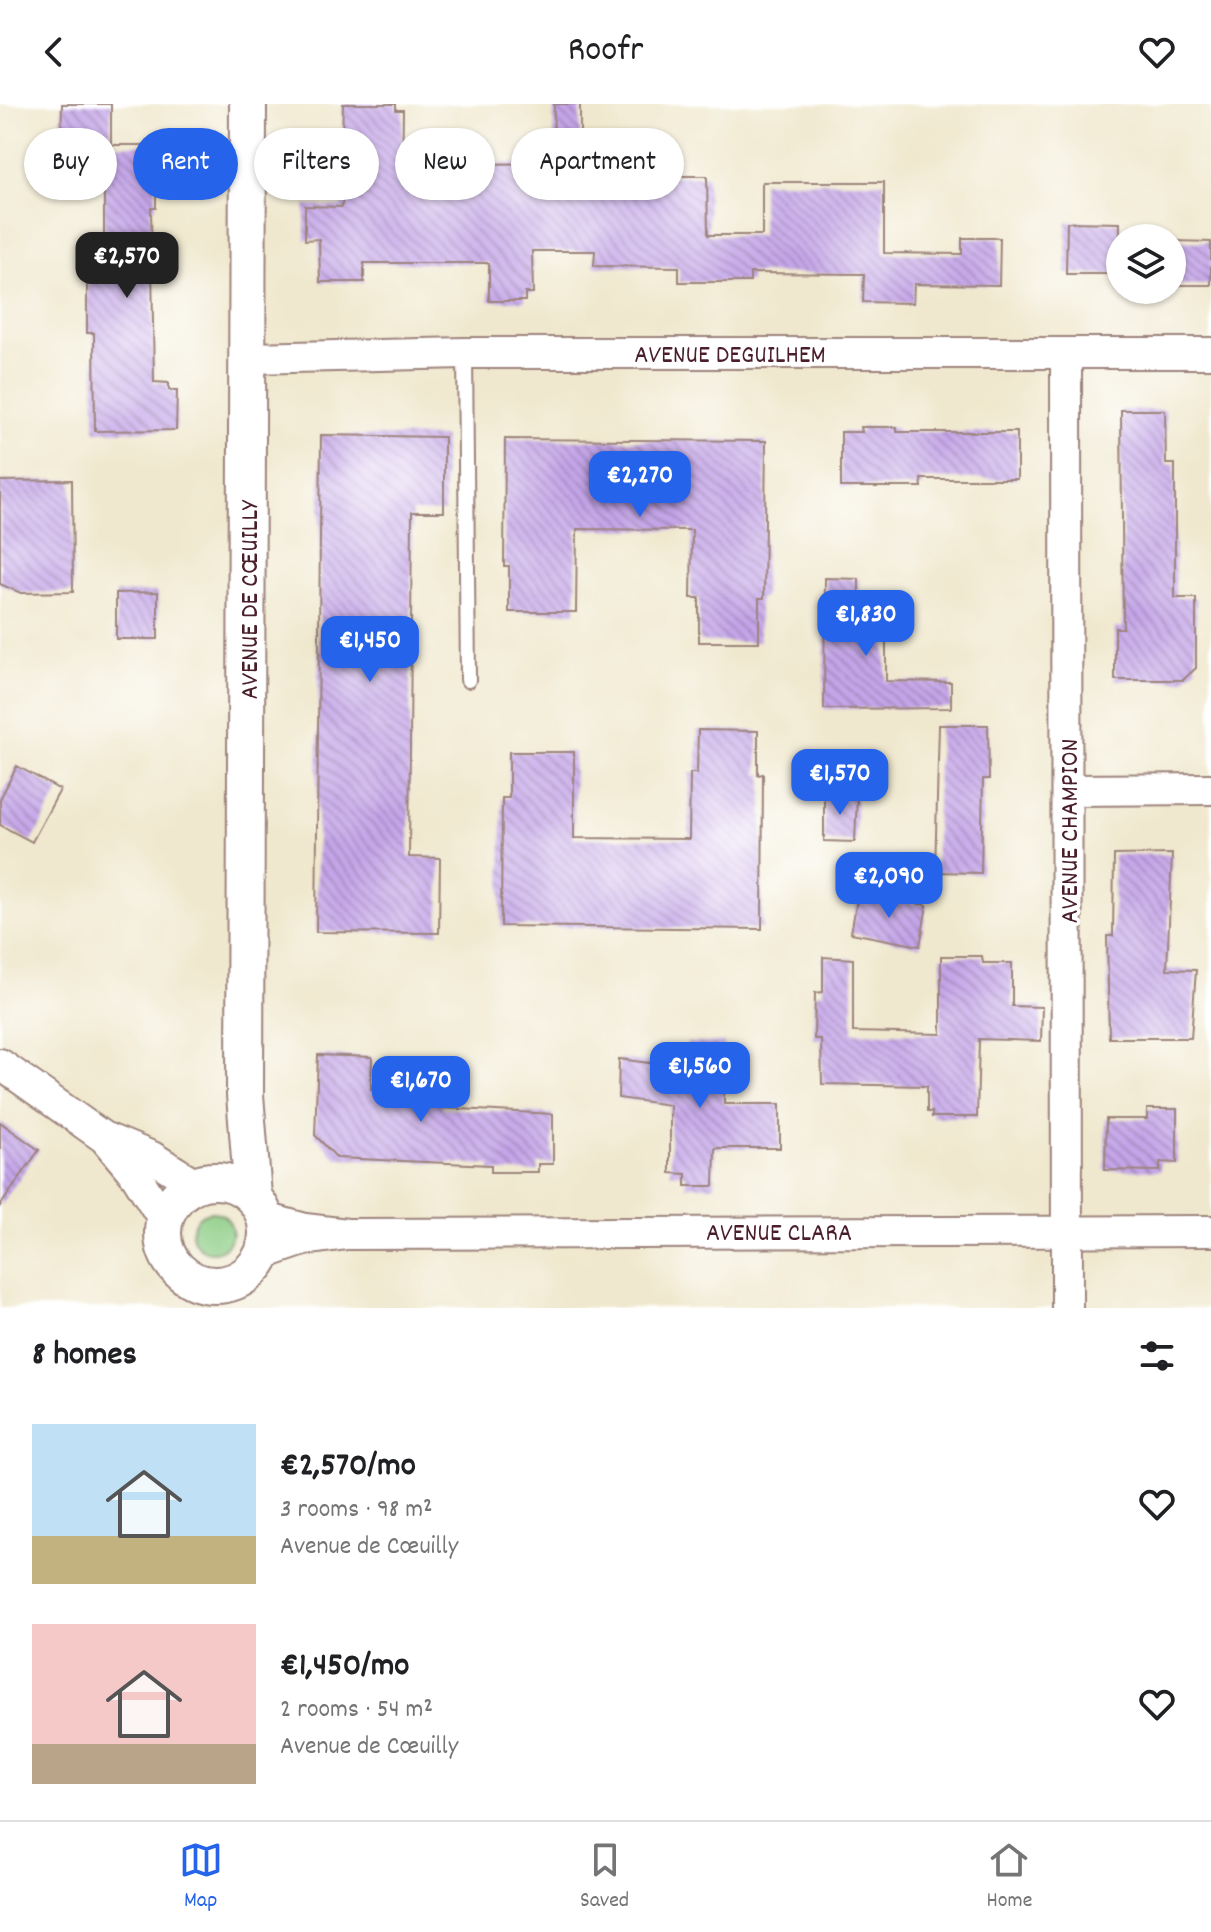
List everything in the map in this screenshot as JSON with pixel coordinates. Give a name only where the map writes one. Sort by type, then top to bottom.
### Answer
[{"type":"street","name":"AVENUE DE CŒUILLY","points":[[248,104],[250,358],[245,1095],[259,1207]]},
{"type":"street","name":"AVENUE DEGUILHEM","points":[[250,358],[465,353],[1211,353]]},
{"type":"street","name":"AVENUE CHAMPION","points":[[1066,353],[1069,790],[1067,1308]]},
{"type":"street","points":[[1069,790],[1211,789]]},
{"type":"street","points":[[0,1064],[103,1137],[202,1182],[225,1181],[259,1207],[267,1230],[246,1281],[222,1285],[189,1279]]},
{"type":"street","name":"AVENUE DE CŒUILLY","points":[[202,1182],[225,1167],[235,1145],[245,1095]]},
{"type":"street","points":[[103,1137],[137,1177],[164,1220],[166,1253],[209,1308]]},
{"type":"street","points":[[164,1220],[175,1199],[202,1182]]},
{"type":"street","name":"AVENUE CLARA","points":[[259,1207],[305,1229],[347,1234],[1067,1229],[1211,1231]]},
{"type":"street","name":"AVENUE CLARA","points":[[246,1281],[304,1240],[347,1234]]},
{"type":"lane","points":[[465,353],[468,680]]},
{"type":"green space","points":[[212,1212],[226,1218],[232,1232],[226,1246],[212,1252],[198,1246],[192,1232],[198,1218]]},
{"type":"building","points":[[62,104],[111,104],[111,128],[61,128]]},
{"type":"building","points":[[343,104],[396,104],[396,110],[403,110],[403,128],[395,128],[395,200],[495,200],[495,164],[511,164],[511,200],[684,200],[684,176],[707,176],[708,235],[762,235],[762,182],[884,182],[884,253],[962,254],[962,238],[1000,238],[999,285],[914,284],[913,303],[863,302],[864,274],[750,273],[750,282],[679,282],[679,267],[594,266],[595,251],[532,251],[533,293],[525,293],[525,301],[489,301],[489,263],[364,263],[364,282],[320,282],[319,239],[305,240],[305,206],[342,207],[342,200],[379,200],[379,128],[342,128]]},
{"type":"building","points":[[554,104],[580,104],[580,128],[554,128]]},
{"type":"building","points":[[117,145],[133,145],[133,200],[156,200],[156,208],[151,208],[154,382],[169,383],[169,390],[177,390],[176,430],[95,431],[94,333],[87,333],[87,276],[104,276],[104,200],[117,200]]},
{"type":"building","points":[[1067,222],[1120,223],[1106,224],[1106,274],[1066,274]]},
{"type":"building","points":[[1186,241],[1211,242],[1211,285],[1186,285]]},
{"type":"building","points":[[1121,410],[1165,410],[1166,464],[1175,464],[1175,598],[1196,598],[1196,668],[1183,680],[1115,680],[1115,628],[1123,628]]},
{"type":"building","points":[[861,427],[897,427],[897,432],[1017,432],[1017,479],[921,479],[922,487],[841,487],[841,432],[862,432]]},
{"type":"building","points":[[321,435],[444,437],[444,512],[412,512],[409,857],[440,858],[439,933],[316,932]]},
{"type":"building","points":[[505,439],[766,441],[764,598],[759,598],[759,642],[699,642],[699,598],[691,598],[692,530],[577,529],[576,612],[509,612],[509,566],[504,566]]},
{"type":"building","points":[[72,480],[73,592],[21,593],[0,584],[0,481]]},
{"type":"building","points":[[825,578],[859,579],[859,604],[886,604],[886,681],[951,682],[951,708],[824,709]]},
{"type":"building","points":[[158,592],[158,639],[116,639],[116,593]]},
{"type":"building","points":[[939,725],[988,725],[989,779],[983,779],[981,873],[935,872]]},
{"type":"building","points":[[698,730],[758,731],[758,775],[763,774],[762,929],[501,926],[502,798],[509,798],[509,752],[574,752],[574,838],[689,839],[690,773],[697,773]]},
{"type":"building","points":[[17,766],[60,790],[32,842],[0,825],[0,799]]},
{"type":"building","points":[[824,793],[857,794],[855,842],[824,841]]},
{"type":"building","points":[[1172,854],[1167,969],[1196,970],[1191,1038],[1109,1038],[1107,936],[1113,936],[1114,855]]},
{"type":"building","points":[[858,894],[927,905],[920,946],[851,933]]},
{"type":"building","points":[[941,956],[982,956],[983,963],[1012,963],[1012,1006],[1042,1007],[1041,1041],[979,1039],[977,1117],[932,1117],[932,1112],[927,1112],[927,1086],[822,1084],[821,1039],[814,1039],[815,993],[823,992],[823,957],[853,959],[853,1032],[941,1034]]},
{"type":"building","points":[[687,1043],[724,1043],[724,1104],[780,1104],[780,1148],[715,1148],[714,1186],[686,1186],[686,1174],[670,1173],[670,1105],[618,1098],[619,1059],[687,1068]]},
{"type":"building","points":[[318,1055],[372,1057],[371,1089],[442,1092],[442,1108],[553,1114],[553,1164],[538,1164],[538,1172],[491,1172],[491,1165],[337,1158],[315,1135]]},
{"type":"building","points":[[1147,1109],[1177,1109],[1177,1163],[1160,1162],[1160,1171],[1105,1170],[1106,1119],[1147,1119]]},
{"type":"building","points":[[0,1122],[39,1150],[0,1206]]}]
